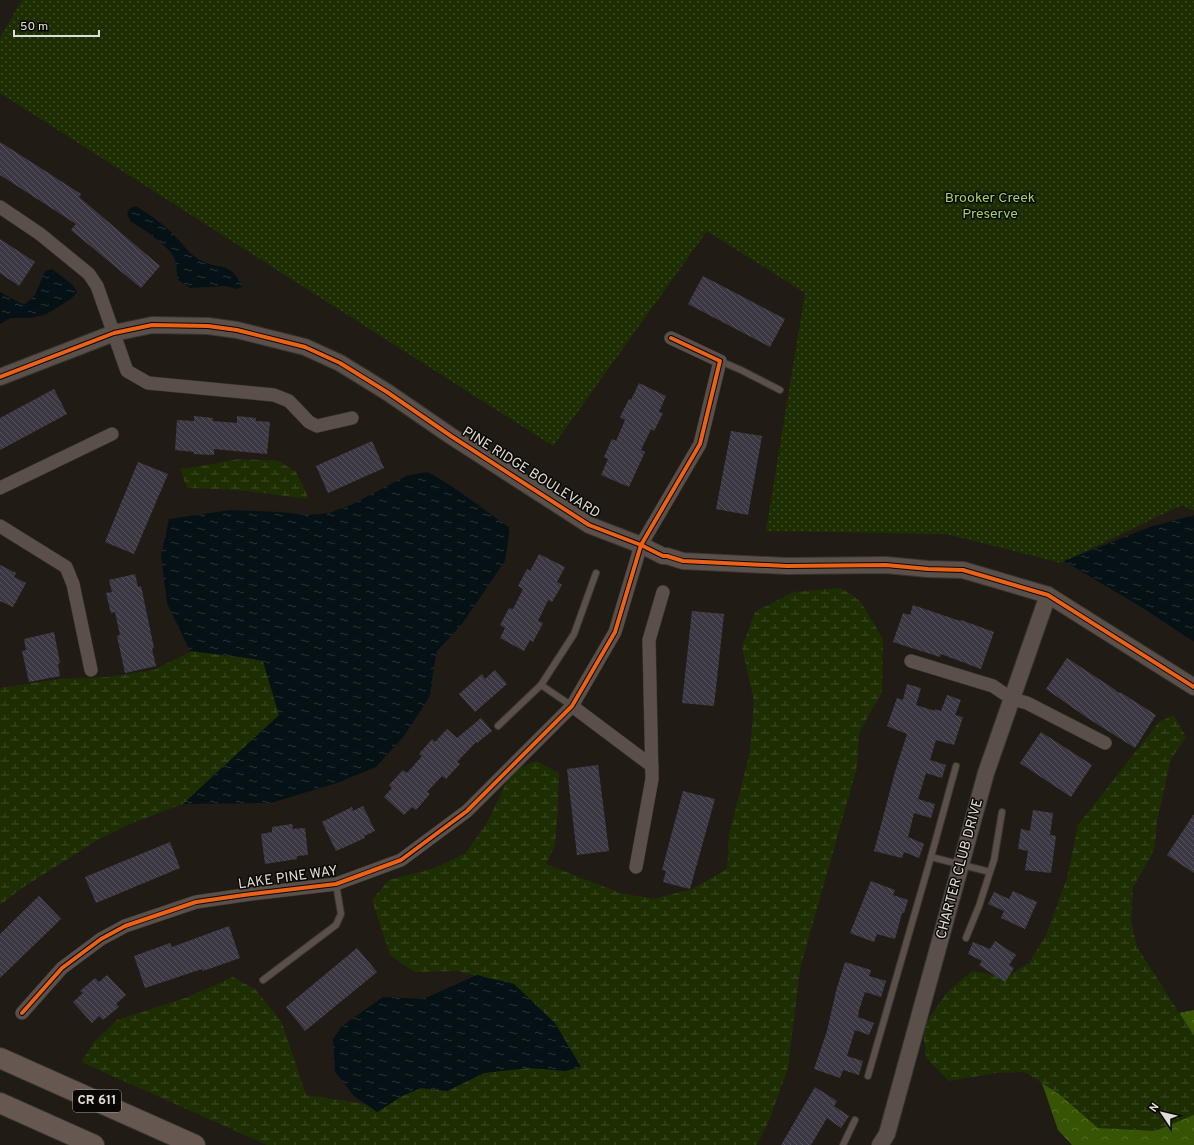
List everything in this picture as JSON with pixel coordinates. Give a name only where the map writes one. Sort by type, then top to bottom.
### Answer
[{"type":"main road","name":"CR 611","points":[[0,1058],[195,1145]]},
{"type":"main road","points":[[0,1103],[94,1145]]},
{"type":"street","points":[[0,207],[40,234],[89,274],[97,286],[127,371],[148,383],[274,395],[289,400],[309,422],[317,426],[352,418]]},
{"type":"street","name":"PINE RIDGE BOULEVARD","points":[[0,377],[114,333],[152,325],[208,326],[237,330],[305,347],[340,363],[387,392],[451,436],[589,525],[641,545],[663,556],[683,561],[787,566],[886,565],[928,569],[963,570],[1048,595],[1194,687]]},
{"type":"street","points":[[671,338],[720,361]]},
{"type":"street","name":"LAKE PINE WAY","points":[[22,1014],[62,968],[100,939],[125,926],[196,902],[336,884],[401,860],[467,811],[572,706],[615,632],[641,545],[700,444],[720,361]]},
{"type":"street","points":[[0,488],[112,434]]},
{"type":"street","points":[[0,526],[66,567],[73,584],[91,670]]},
{"type":"street","points":[[636,867],[652,779],[648,640],[663,592]]},
{"type":"street","name":"CHARTER CLUB DRIVE","points":[[880,1145],[887,1134],[986,773],[1048,595]]},
{"type":"street","points":[[911,661],[993,686],[1012,699],[1027,703],[1105,743]]},
{"type":"street","points":[[572,706],[652,766]]},
{"type":"lane","points":[[720,361],[780,390]]},
{"type":"lane","points":[[498,726],[542,685],[574,634],[596,573]]},
{"type":"lane","points":[[542,685],[572,706]]},
{"type":"lane","points":[[868,1076],[956,766]]},
{"type":"lane","points":[[966,938],[979,906],[994,860],[1002,812]]},
{"type":"lane","points":[[931,857],[990,872]]},
{"type":"lane","points":[[263,980],[336,925],[341,914],[336,884]]},
{"type":"lane","points":[[843,1145],[855,1120]]},
{"type":"green space","name":"Brooker Creek Preserve","points":[[22,0],[1194,0],[1194,511],[1182,505],[1061,563],[947,534],[766,531],[805,293],[707,231],[553,446],[0,93],[0,38]]},
{"type":"green space","points":[[239,459],[279,461],[296,472],[309,499],[238,490],[187,488],[180,469]]},
{"type":"green space","points":[[841,588],[860,601],[883,639],[882,692],[859,733],[857,767],[800,969],[788,1068],[768,1123],[757,1145],[267,1145],[81,1062],[95,1041],[117,1020],[188,997],[233,977],[256,990],[280,1020],[306,1095],[366,1104],[378,1112],[402,1096],[421,1088],[447,1091],[484,1073],[529,1068],[565,1071],[514,984],[456,971],[414,972],[390,955],[372,900],[389,880],[435,868],[466,853],[488,821],[508,779],[517,769],[536,761],[559,773],[555,845],[546,864],[620,893],[654,899],[692,889],[727,869],[729,835],[750,752],[754,701],[742,647],[755,612],[793,592]]},
{"type":"green space","points":[[192,651],[263,661],[279,715],[183,804],[132,823],[96,841],[22,888],[0,905],[0,688],[58,679],[107,677],[154,670]]},
{"type":"green space","points":[[1174,715],[1186,737],[1171,759],[1157,821],[1155,845],[1152,854],[1133,887],[1131,921],[1137,947],[1194,1036],[1194,1115],[1155,1131],[1098,1128],[1059,1094],[1025,1072],[996,1073],[949,1081],[926,1058],[923,1027],[948,991],[972,971],[1006,977],[1029,963],[1047,933],[1067,878],[1078,825],[1159,722]]},
{"type":"green space","points":[[1194,1010],[1194,1036],[1179,1013]]},
{"type":"green space","points":[[1042,1083],[1059,1094],[1194,1115],[1194,1145],[1072,1145],[1058,1130]]},
{"type":"water","points":[[136,206],[152,216],[166,228],[196,258],[207,263],[229,269],[238,279],[242,287],[237,289],[226,286],[190,288],[177,279],[175,260],[168,249],[130,221],[127,213],[130,208]]},
{"type":"water","points":[[52,269],[73,285],[77,292],[72,298],[44,315],[30,318],[11,318],[0,324],[0,292],[20,303],[25,304],[35,295],[45,271]]},
{"type":"water","points":[[427,472],[459,491],[510,528],[505,561],[462,624],[437,651],[430,696],[404,736],[376,767],[337,783],[271,803],[183,804],[279,715],[263,661],[190,651],[167,603],[161,556],[169,519],[230,510],[281,512],[307,515],[329,513],[353,504],[406,476]]},
{"type":"water","points":[[1194,515],[1194,642],[1146,610],[1064,561],[1150,527]]},
{"type":"water","points":[[477,975],[514,984],[555,1023],[581,1067],[565,1071],[529,1068],[484,1073],[447,1091],[421,1088],[402,1096],[377,1112],[354,1096],[335,1072],[333,1039],[342,1026],[383,997],[423,999]]},
{"type":"building","points":[[0,142],[81,194],[79,197],[160,266],[141,288],[71,230],[76,224],[0,175]]},
{"type":"building","points":[[0,239],[35,262],[19,286],[0,273]]},
{"type":"building","points":[[703,276],[785,319],[770,347],[688,304]]},
{"type":"building","points":[[639,383],[666,396],[659,412],[663,413],[654,431],[651,429],[641,450],[645,452],[629,487],[601,475],[608,459],[604,457],[612,439],[616,441],[625,420],[620,417],[629,399],[631,400]]},
{"type":"building","points":[[54,389],[67,414],[0,450],[0,418]]},
{"type":"building","points":[[194,416],[213,418],[213,421],[237,423],[237,416],[256,418],[256,421],[270,422],[267,454],[214,449],[214,455],[194,454],[194,452],[175,450],[177,420],[194,421]]},
{"type":"building","points":[[731,431],[762,436],[748,515],[716,509]]},
{"type":"building","points":[[372,441],[384,468],[328,493],[316,466]]},
{"type":"building","points":[[138,462],[168,474],[134,554],[105,542]]},
{"type":"building","points":[[539,554],[565,567],[557,582],[562,585],[552,602],[548,600],[538,621],[543,623],[533,642],[530,640],[524,651],[500,638],[505,628],[500,625],[509,608],[513,609],[523,589],[518,586],[527,569],[530,571]]},
{"type":"building","points":[[0,565],[16,573],[14,577],[26,583],[13,607],[0,601]]},
{"type":"building","points":[[135,574],[138,587],[141,586],[154,648],[152,649],[156,666],[125,673],[117,636],[120,635],[115,612],[111,613],[106,593],[112,592],[109,580]]},
{"type":"building","points":[[913,605],[994,632],[981,669],[941,654],[940,657],[893,642],[903,613],[910,615]]},
{"type":"building","points":[[692,611],[724,614],[714,706],[682,703]]},
{"type":"building","points":[[54,632],[60,663],[58,664],[60,676],[29,682],[22,651],[26,650],[24,639]]},
{"type":"building","points":[[1067,658],[1119,693],[1120,692],[1156,715],[1135,748],[1086,717],[1046,689]]},
{"type":"building","points":[[495,670],[507,684],[475,712],[459,694],[482,674],[485,679]]},
{"type":"building","points":[[907,684],[921,688],[916,705],[935,711],[935,709],[941,711],[947,695],[961,700],[955,715],[963,717],[954,745],[936,740],[930,760],[946,765],[942,778],[926,773],[918,799],[935,804],[931,818],[914,813],[908,837],[924,844],[919,858],[904,852],[902,858],[874,851],[895,772],[907,734],[887,726],[897,698],[903,700]]},
{"type":"building","points":[[481,718],[492,731],[477,743],[476,742],[457,762],[460,764],[446,779],[442,776],[427,792],[430,794],[416,810],[412,807],[404,815],[384,797],[392,788],[389,785],[403,770],[407,773],[422,756],[419,754],[432,739],[435,742],[447,729],[457,738]]},
{"type":"building","points":[[1041,732],[1092,765],[1071,797],[1020,763]]},
{"type":"building","points":[[598,765],[609,851],[577,855],[567,769]]},
{"type":"building","points":[[683,791],[715,799],[690,889],[663,882],[666,871],[662,870]]},
{"type":"building","points":[[363,806],[375,831],[364,836],[365,838],[336,851],[322,822],[352,807],[353,811]]},
{"type":"building","points":[[1033,810],[1053,813],[1050,835],[1056,836],[1051,873],[1025,870],[1028,851],[1018,849],[1021,829],[1030,831]]},
{"type":"building","points":[[1194,814],[1194,873],[1167,855]]},
{"type":"building","points":[[292,824],[293,829],[305,828],[308,855],[297,856],[297,859],[265,864],[261,834],[272,832],[272,827]]},
{"type":"building","points":[[170,842],[180,868],[96,903],[85,877]]},
{"type":"building","points":[[871,881],[895,890],[893,895],[908,900],[904,913],[902,913],[895,939],[877,934],[874,942],[850,933]]},
{"type":"building","points":[[1013,891],[1037,902],[1025,929],[1001,918],[1004,911],[988,904],[994,892],[1009,899]]},
{"type":"building","points":[[39,896],[61,919],[0,978],[0,934]]},
{"type":"building","points":[[229,926],[240,958],[203,971],[202,969],[145,988],[134,956],[170,943],[172,947]]},
{"type":"building","points":[[995,941],[1016,955],[1009,965],[1014,968],[1005,982],[979,965],[982,961],[968,954],[973,942],[990,949]]},
{"type":"building","points":[[357,948],[377,972],[305,1031],[286,1007]]},
{"type":"building","points":[[845,962],[871,970],[869,976],[886,981],[881,997],[865,992],[859,1010],[858,1017],[874,1023],[869,1035],[855,1030],[847,1056],[863,1061],[859,1075],[843,1070],[840,1078],[814,1069],[827,1031],[836,991]]},
{"type":"building","points":[[107,975],[126,995],[116,1004],[119,1007],[103,1020],[99,1016],[92,1023],[73,1002],[83,993],[80,991],[95,978],[99,982]]},
{"type":"building","points":[[815,1087],[837,1101],[834,1106],[849,1116],[841,1128],[827,1118],[811,1145],[781,1145]]},
{"type":"cycle path","points":[[0,377],[114,333],[152,325],[208,326],[237,330],[305,347],[340,363],[387,392],[451,436],[589,525],[641,545],[663,556],[683,561],[787,566],[886,565],[928,569],[963,570],[1048,595],[1194,687]]},
{"type":"cycle path","points":[[22,1013],[62,968],[101,939],[125,926],[196,902],[336,884],[401,860],[467,811],[572,706],[615,632],[641,545],[700,444],[720,361],[671,338]]}]
